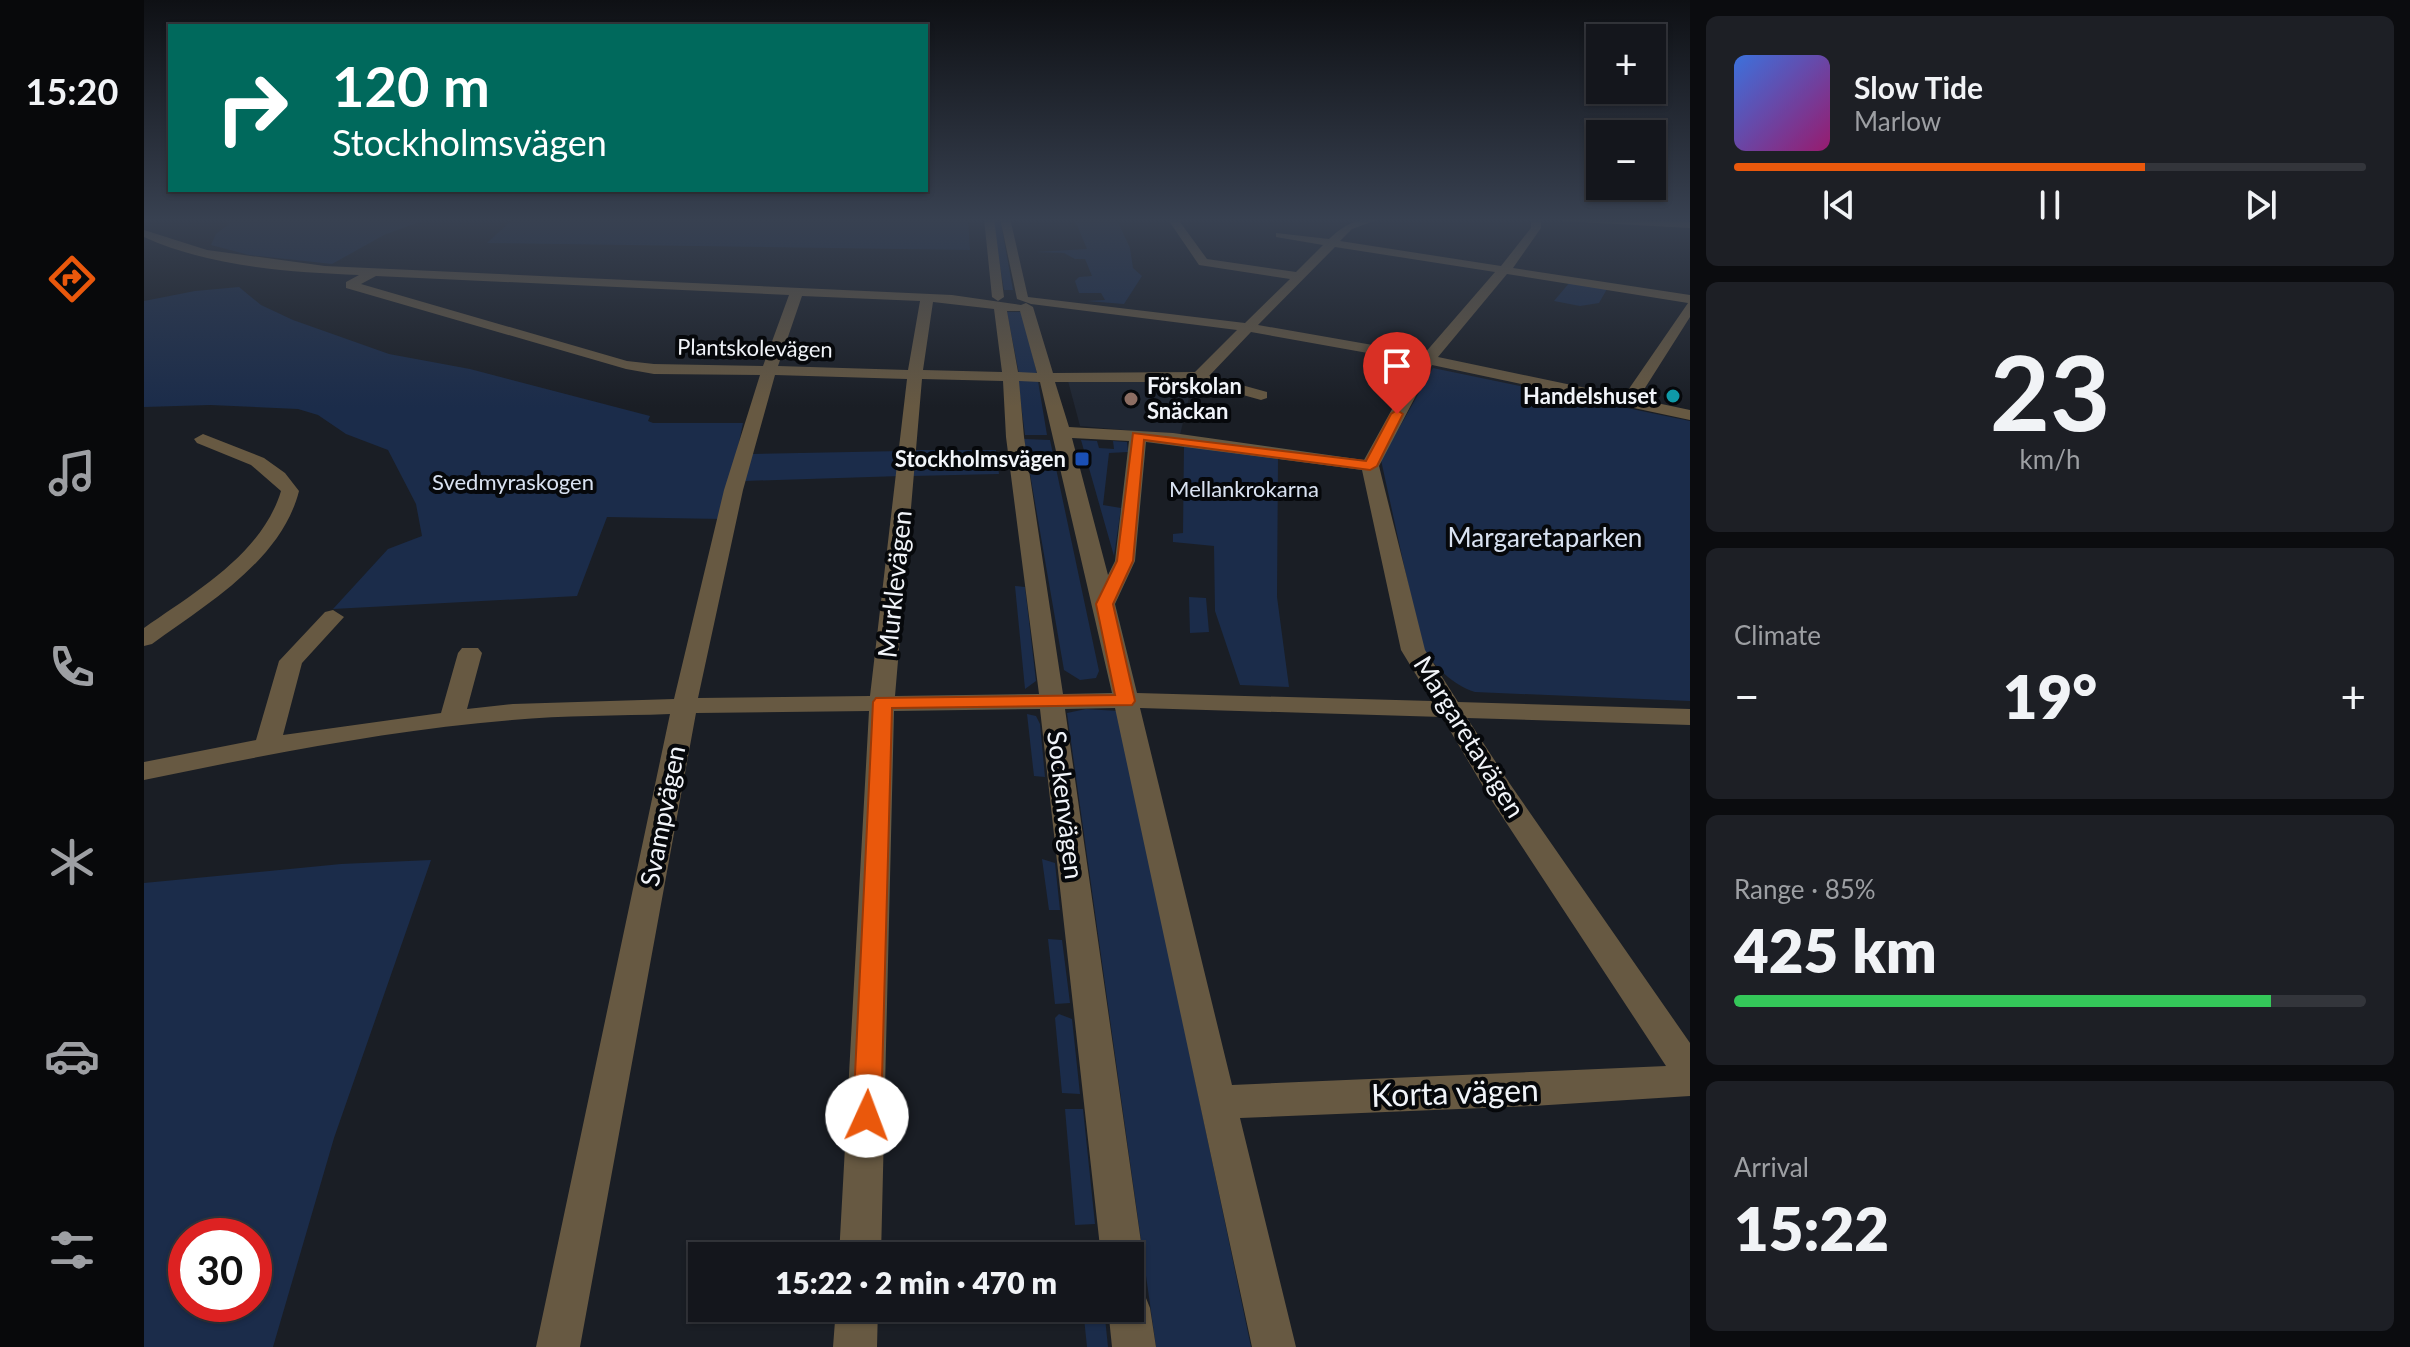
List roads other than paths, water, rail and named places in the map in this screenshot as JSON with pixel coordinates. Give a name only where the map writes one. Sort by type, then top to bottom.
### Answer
[{"type":"street","name":"Plantskolevägen","points":[[358,281],[350,285],[626,365],[654,369],[767,369],[1011,378],[1199,377],[1211,383],[1261,395]]},
{"type":"street","points":[[548,281],[1069,304],[1147,311],[1427,360],[1690,415]]},
{"type":"street","name":"Sockenvägen","points":[[995,281],[1011,378],[1015,437],[1052,701],[1120,1242]]},
{"type":"street","points":[[1021,281],[1104,604],[1274,1347]]},
{"type":"street","points":[[1199,377],[1292,281]]},
{"type":"street","points":[[1062,432],[1138,436],[1370,466],[1427,360],[1494,281]]},
{"type":"street","points":[[1578,281],[1690,299]]},
{"type":"street","name":"Svampvägen","points":[[558,1347],[684,706],[741,460],[767,369],[797,292]]},
{"type":"street","name":"Murklevägen","points":[[861,1242],[882,702],[915,373],[940,298]]},
{"type":"street","points":[[1629,401],[1690,306]]},
{"type":"street","points":[[1104,604],[1125,561],[1138,436]]},
{"type":"street","points":[[144,639],[220,584],[280,521],[289,504],[290,491],[271,467],[256,458],[203,439]]},
{"type":"street","name":"Margaretavägen","points":[[1370,466],[1413,650],[1500,791],[1690,1072]]},
{"type":"street","points":[[267,746],[291,661],[333,617]]},
{"type":"street","points":[[452,719],[470,653]]},
{"type":"street","points":[[144,771],[267,746],[452,719],[513,712],[684,706],[1126,701],[1690,717]]},
{"type":"street","name":"Korta vägen","points":[[1220,1102],[1533,1090],[1690,1080]]},
{"type":"street","points":[[855,1347],[856,1322]]},
{"type":"street","points":[[1131,1322],[1134,1347]]},
{"type":"place","name":"Handelshuset","points":[[1673,396]]},
{"type":"place","name":"Förskolan Snäckan","points":[[1131,399]]},
{"type":"place","name":"Stockholmsvägen","points":[[1082,459]]},
{"type":"park label","name":"Svedmyraskogen","points":[[513,482]]},
{"type":"park label","name":"Mellankrokarna","points":[[1244,489]]},
{"type":"park label","name":"Margaretaparken","points":[[1545,538]]}]
